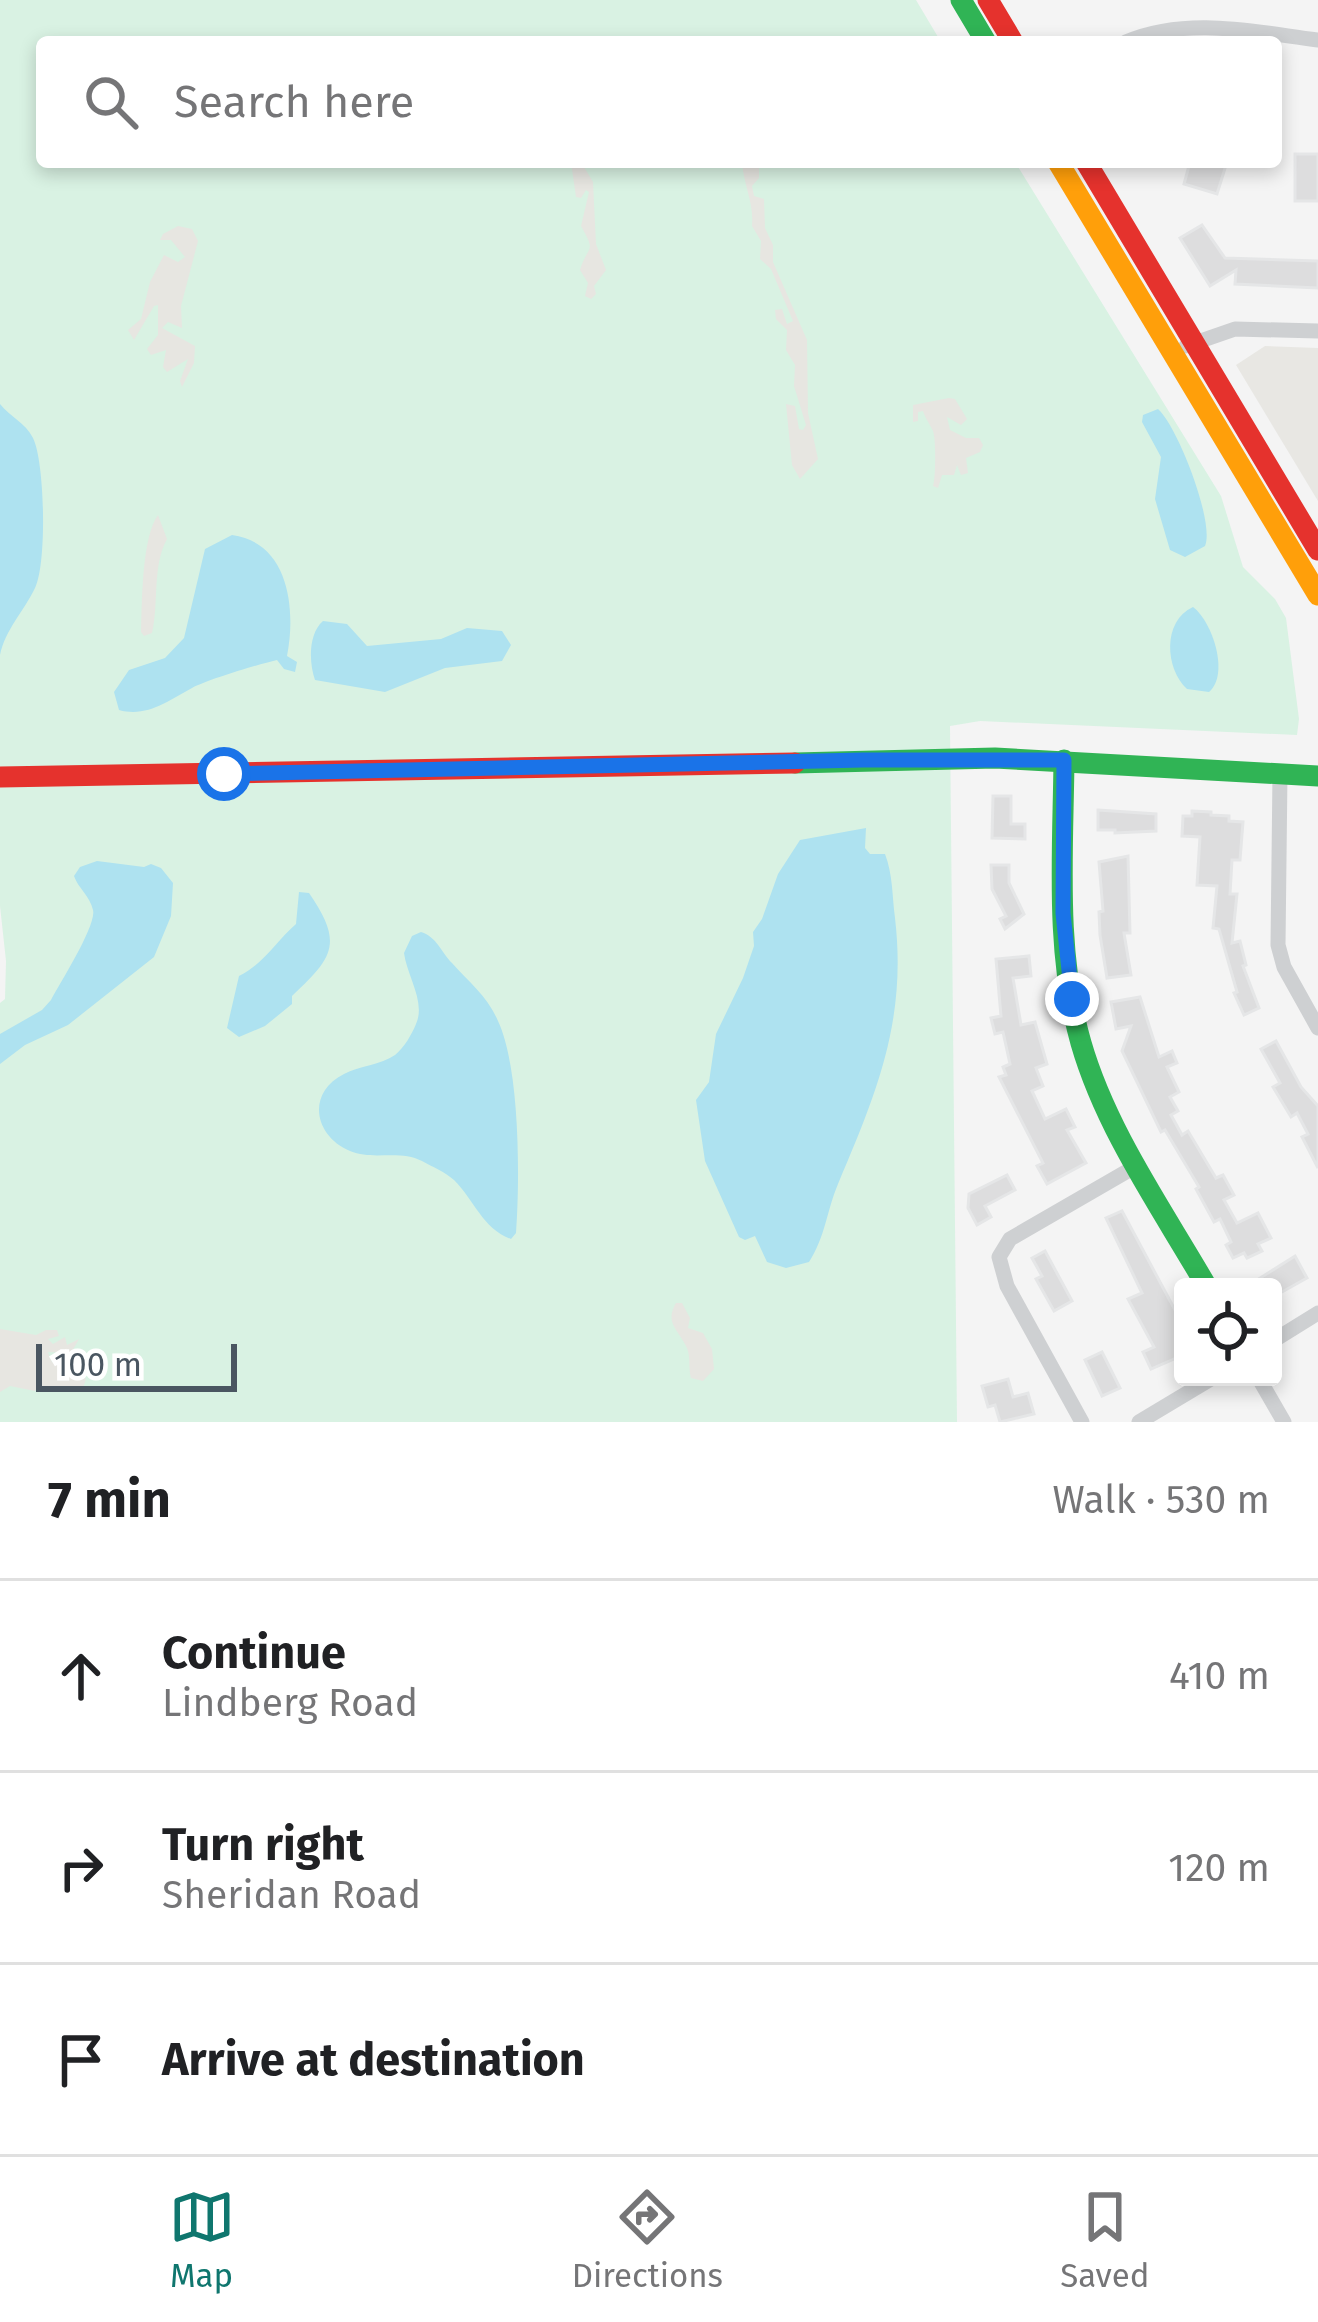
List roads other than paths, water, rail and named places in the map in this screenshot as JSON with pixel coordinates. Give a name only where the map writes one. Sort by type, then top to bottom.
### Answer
[{"type":"main road","points":[[961,0],[982,36]]},
{"type":"main road","points":[[988,0],[1009,36]]},
{"type":"main road","points":[[1062,168],[1318,550]]},
{"type":"main road","points":[[1089,168],[1318,595]]},
{"type":"main road","points":[[0,777],[863,760],[1064,760],[1318,776]]},
{"type":"main road","points":[[1064,760],[1063,913],[1076,1026],[1089,1067],[1202,1278]]},
{"type":"street","points":[[1146,36],[1197,26],[1318,40]]},
{"type":"street","points":[[1184,348],[1235,329],[1318,332]]},
{"type":"street","points":[[1280,773],[1278,945],[1284,967],[1318,1028]]},
{"type":"street","points":[[1082,1422],[1007,1286],[999,1257],[1010,1239],[1138,1165]]},
{"type":"street","points":[[1282,1335],[1318,1313]]},
{"type":"street","points":[[1139,1422],[1199,1386]]},
{"type":"street","points":[[1263,1386],[1284,1422]]},
{"type":"water","points":[[0,404],[33,438],[43,513],[39,576],[0,655]]},
{"type":"water","points":[[1158,409],[1184,454],[1205,517],[1205,546],[1185,557],[1170,550],[1155,499],[1161,457],[1142,422],[1143,415]]},
{"type":"water","points":[[232,535],[266,551],[285,582],[290,619],[287,656],[297,662],[295,672],[284,669],[277,660],[210,681],[148,710],[119,710],[114,692],[129,670],[165,658],[184,638],[205,549]]},
{"type":"water","points":[[1193,607],[1216,648],[1218,673],[1209,692],[1187,689],[1171,658],[1176,623]]},
{"type":"water","points":[[323,621],[347,624],[367,646],[441,639],[467,628],[502,631],[511,645],[502,661],[445,668],[385,692],[315,680],[311,649]]},
{"type":"water","points":[[866,828],[865,848],[870,854],[885,854],[891,877],[898,955],[893,1023],[876,1086],[819,1243],[809,1262],[786,1268],[767,1262],[755,1236],[739,1237],[705,1161],[696,1100],[709,1082],[716,1034],[743,978],[754,946],[753,932],[778,874],[800,840]]},
{"type":"water","points":[[97,861],[151,864],[173,883],[171,916],[154,957],[68,1025],[25,1045],[0,1064],[0,1034],[42,1010],[84,941],[93,910],[74,876],[80,867]]},
{"type":"water","points":[[299,892],[309,893],[327,925],[330,938],[325,960],[292,996],[292,1004],[265,1026],[239,1037],[227,1028],[239,976],[296,924]]},
{"type":"water","points":[[421,932],[435,941],[484,997],[505,1041],[518,1155],[516,1233],[511,1239],[493,1228],[443,1172],[413,1158],[350,1151],[322,1125],[320,1103],[332,1082],[395,1055],[412,1032],[419,1007],[404,953],[412,936]]}]
